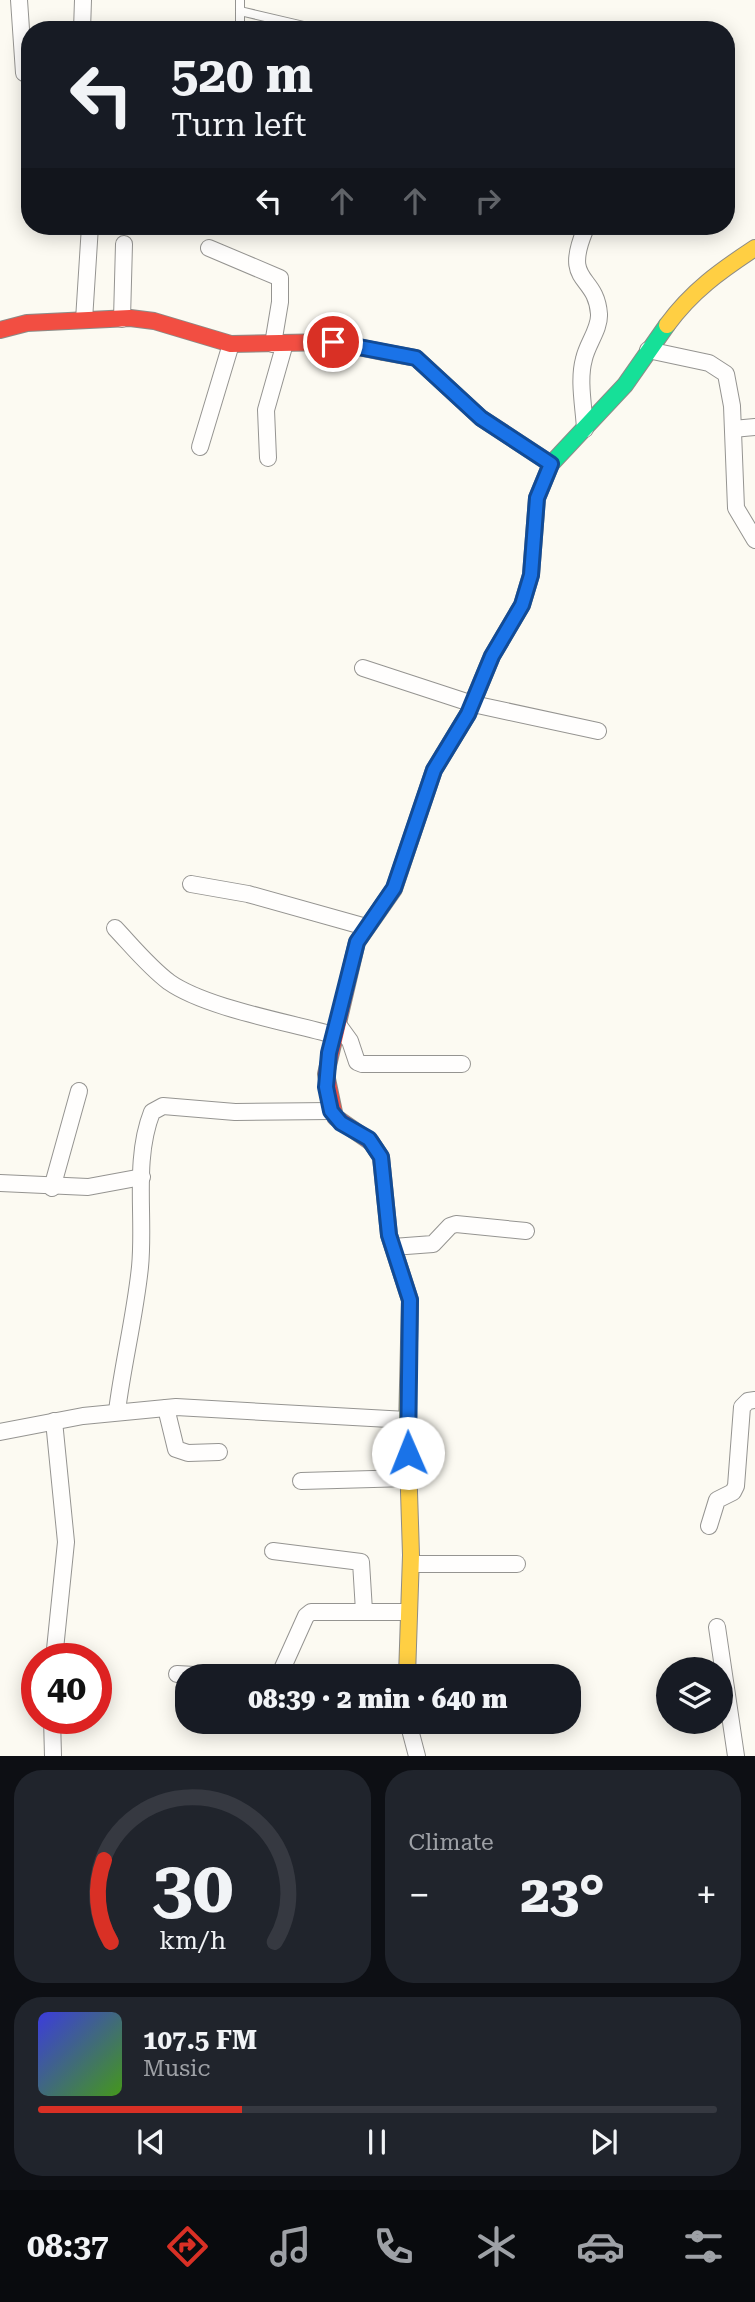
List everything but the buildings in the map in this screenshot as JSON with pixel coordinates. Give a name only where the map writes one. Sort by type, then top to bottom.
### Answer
[{"type":"street","points":[[19,0],[21,29]]},
{"type":"street","points":[[82,21],[83,0]]},
{"type":"street","points":[[84,320],[89,235]]},
{"type":"street","points":[[583,235],[576,259],[597,305],[599,318],[583,365],[585,429]]},
{"type":"street","points":[[122,318],[124,244]]},
{"type":"street","points":[[209,248],[280,278],[279,344],[266,411],[268,458]]},
{"type":"street","points":[[407,1664],[411,1564],[407,1420],[410,1300],[393,1247],[387,1219],[382,1166],[376,1146],[341,1123],[331,1111],[326,1074],[335,1029],[357,942],[394,888],[434,770],[473,704],[492,656],[522,605],[531,575],[537,498],[551,464],[625,385],[667,321],[704,282],[755,248]]},
{"type":"street","points":[[0,330],[27,323],[122,318],[154,321],[232,344],[333,342],[416,358],[481,418],[551,464]]},
{"type":"street","points":[[200,447],[232,344]]},
{"type":"street","points":[[648,350],[698,360],[726,374],[730,384],[736,508],[755,540]]},
{"type":"street","points":[[733,429],[755,427]]},
{"type":"street","points":[[363,668],[473,704],[598,731]]},
{"type":"street","points":[[191,884],[248,894],[366,927]]},
{"type":"street","points":[[115,928],[164,978],[183,989],[210,1000],[335,1029],[350,1041],[356,1062],[463,1064]]},
{"type":"street","points":[[52,1188],[79,1091]]},
{"type":"street","points":[[117,1411],[140,1265],[144,1137],[152,1112],[157,1107],[235,1112],[331,1111]]},
{"type":"street","points":[[0,1184],[52,1188],[102,1186],[142,1177]]},
{"type":"street","points":[[393,1247],[433,1244],[450,1226],[456,1224],[526,1231]]},
{"type":"street","points":[[709,1526],[716,1500],[733,1492],[736,1486],[742,1407],[748,1401],[755,1400]]},
{"type":"street","points":[[0,1432],[117,1411],[166,1408],[407,1420]]},
{"type":"street","points":[[166,1408],[176,1449],[188,1453],[219,1452]]},
{"type":"street","points":[[54,1422],[65,1542],[56,1643]]},
{"type":"street","points":[[301,1481],[409,1478]]},
{"type":"street","points":[[273,1552],[361,1562],[364,1611]]},
{"type":"street","points":[[411,1564],[517,1564]]},
{"type":"street","points":[[284,1664],[306,1616],[311,1612],[409,1612]]},
{"type":"street","points":[[717,1628],[736,1756]]},
{"type":"street","points":[[53,1734],[54,1756]]},
{"type":"street","points":[[411,1734],[417,1756]]},
{"type":"lane","points":[[240,0],[240,21]]},
{"type":"lane","points":[[240,11],[283,21]]},
{"type":"traffic: fast","points":[[468,714],[492,656],[522,605],[531,575],[537,498],[551,464],[625,385],[667,325]]},
{"type":"traffic: fast","points":[[383,352],[416,358],[481,418],[551,464]]},
{"type":"traffic: slow","points":[[667,325],[707,282],[755,248]]},
{"type":"traffic: slow","points":[[371,1142],[381,1157],[389,1235],[410,1300],[407,1428],[411,1555],[407,1664]]},
{"type":"traffic: jam","points":[[0,330],[27,323],[130,318],[154,321],[231,344],[333,342],[383,352]]},
{"type":"traffic: jam","points":[[371,1142],[335,1117],[326,1074],[357,942],[394,889],[434,770],[468,714]]},
{"type":"route","points":[[333,342],[401,352],[416,358],[502,435],[551,464],[542,479],[537,498],[531,575],[519,614],[492,656],[468,714],[434,770],[410,849],[394,888],[357,942],[329,1053],[326,1087],[331,1111],[341,1123],[369,1139],[381,1157],[389,1235],[410,1300],[408,1453]]}]
